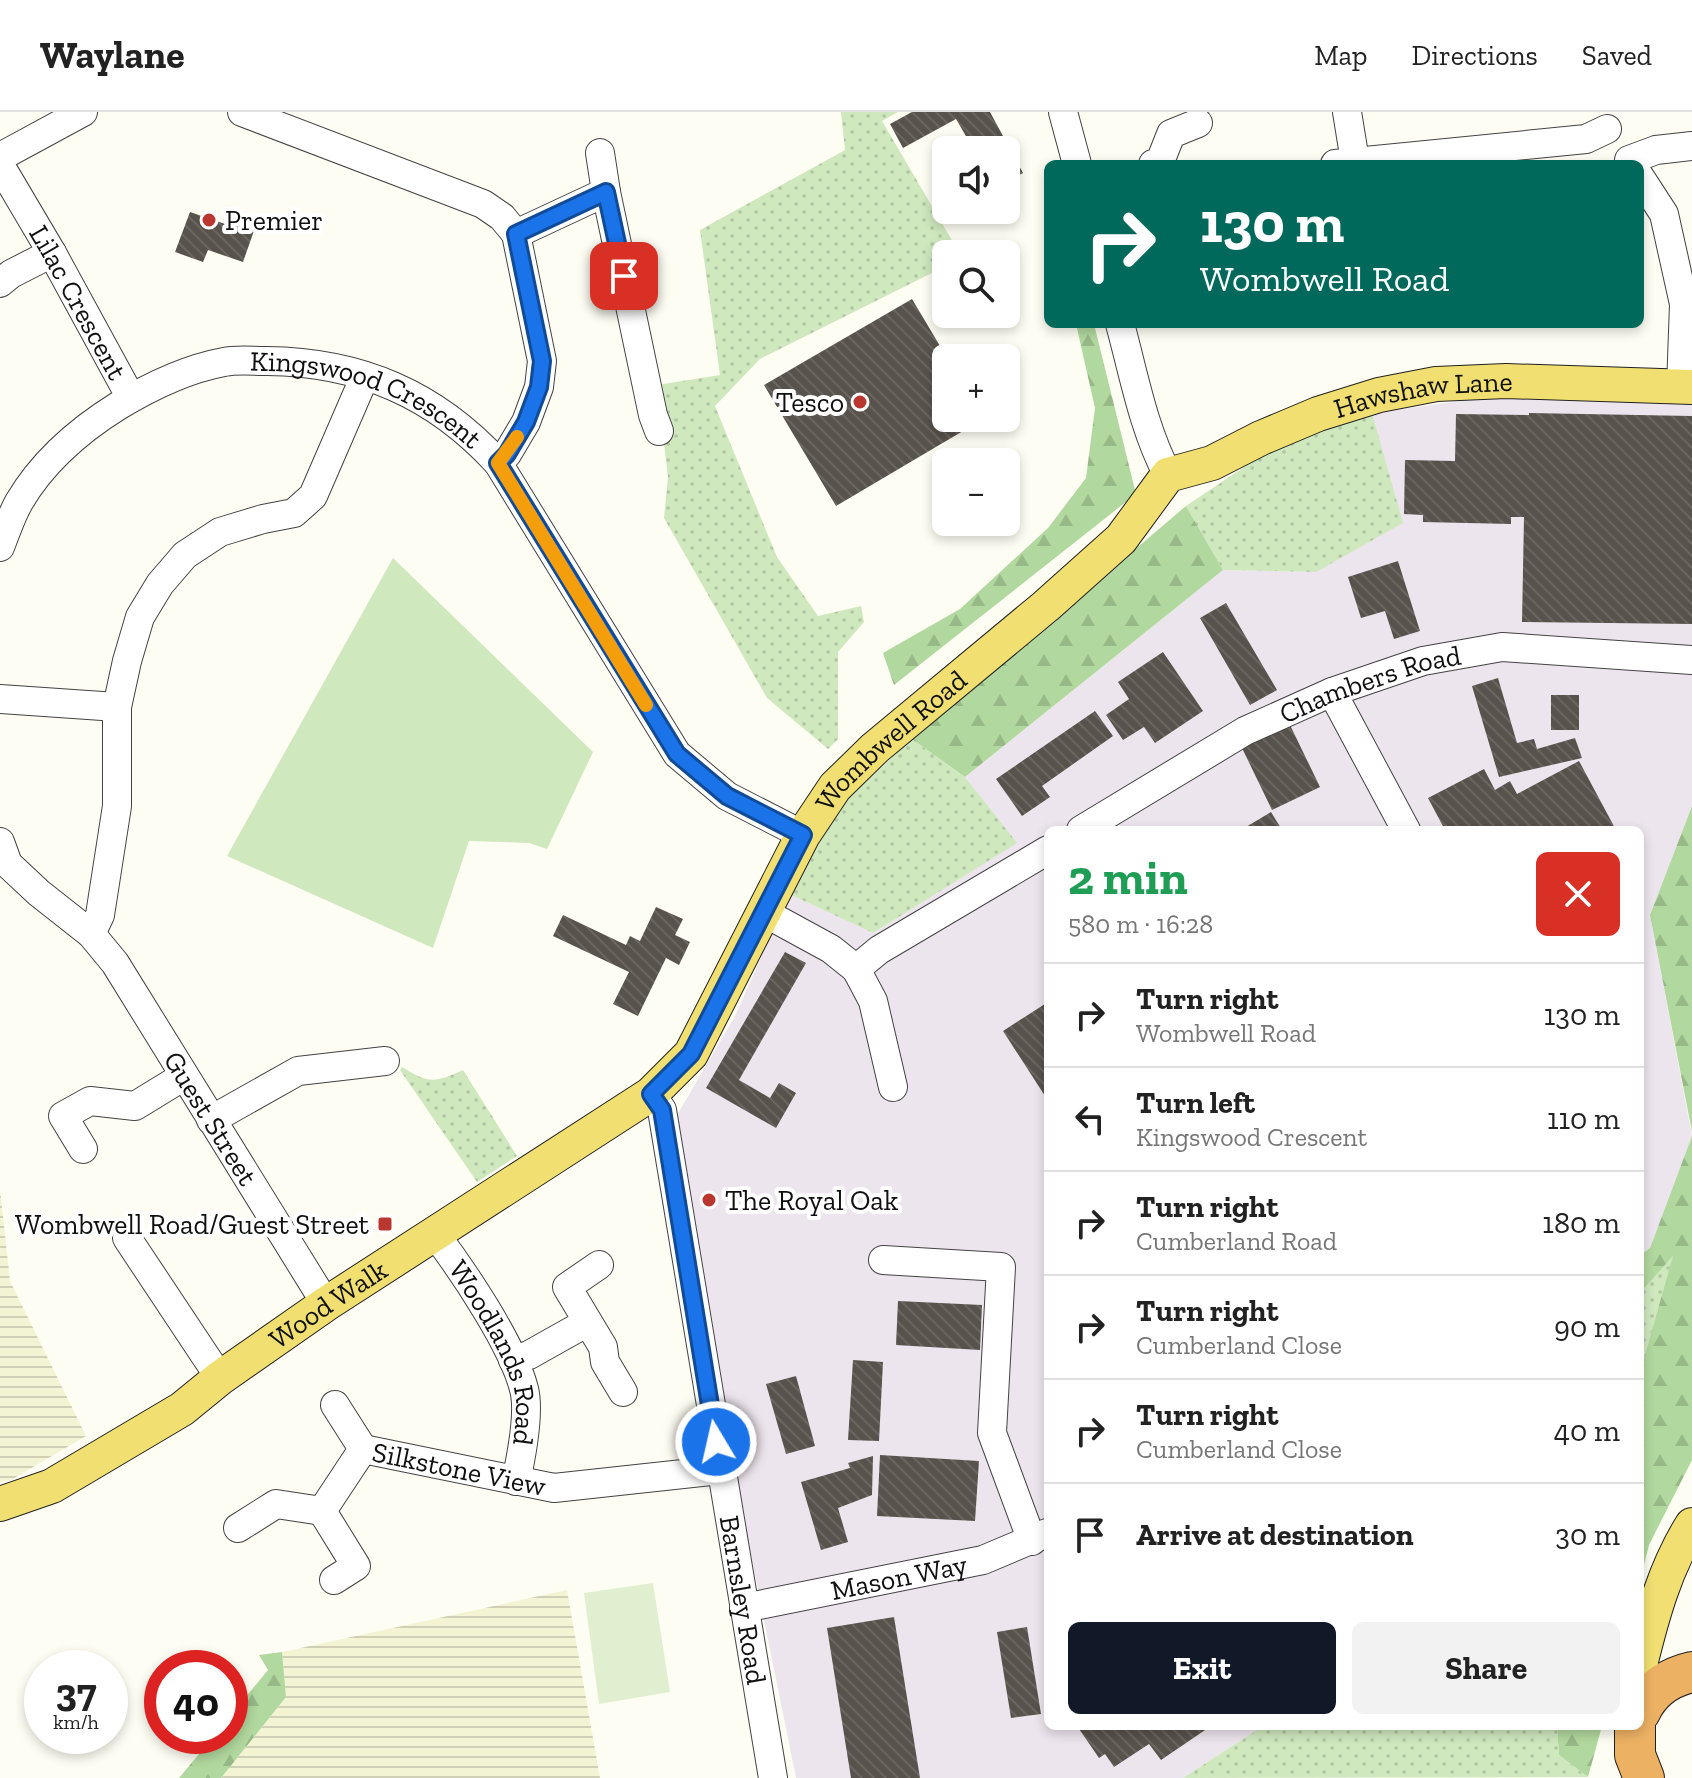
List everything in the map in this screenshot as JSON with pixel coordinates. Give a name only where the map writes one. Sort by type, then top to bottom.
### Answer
[{"type":"highway","points":[[1644,1720],[1656,1688],[1677,1675],[1692,1672]]},
{"type":"main road","name":"Hawshaw Lane","points":[[1168,475],[1212,463],[1318,414],[1379,395],[1436,384],[1506,381],[1686,387]]},
{"type":"main road","name":"Wombwell Road","points":[[651,1094],[691,1054],[803,835],[835,787],[875,748],[1046,606],[1121,539],[1168,475]]},
{"type":"main road","name":"Wood Walk","points":[[0,1504],[52,1486],[182,1409],[220,1378],[326,1304],[651,1094]]},
{"type":"main road","points":[[1644,1648],[1652,1615],[1676,1550],[1692,1525]]},
{"type":"street","points":[[0,157],[83,112]]},
{"type":"street","points":[[1063,112],[1076,160]]},
{"type":"street","points":[[1345,160],[1347,112]]},
{"type":"street","points":[[256,114],[483,204],[502,217],[516,234],[542,361],[539,387],[526,422],[498,463]]},
{"type":"street","points":[[1375,160],[1586,139],[1602,120],[1629,160]]},
{"type":"street","points":[[1161,160],[1171,134],[1198,123]]},
{"type":"street","points":[[1643,160],[1656,150],[1692,146]]},
{"type":"street","points":[[600,153],[653,415],[659,431]]},
{"type":"street","name":"Lilac Crescent","points":[[0,165],[131,398]]},
{"type":"street","points":[[1644,183],[1664,214],[1684,304],[1686,387]]},
{"type":"street","points":[[516,234],[606,192]]},
{"type":"street","points":[[0,283],[52,253]]},
{"type":"street","points":[[1121,328],[1147,425],[1168,475]]},
{"type":"street","name":"Kingswood Crescent","points":[[0,547],[18,504],[48,462],[87,426],[131,398],[183,373],[227,361],[319,364],[365,376],[405,391],[471,433],[498,463],[677,754],[727,796],[803,835]]},
{"type":"street","points":[[91,934],[100,915],[117,806],[117,707],[140,617],[160,584],[185,555],[220,532],[294,513],[313,496],[365,376]]},
{"type":"street","name":"Chambers Road","points":[[1088,826],[1245,731],[1332,692],[1423,661],[1502,647],[1692,660]]},
{"type":"street","points":[[1332,692],[1404,826]]},
{"type":"street","points":[[0,699],[117,707]]},
{"type":"street","name":"Guest Street","points":[[0,842],[8,864],[91,934],[115,963],[326,1304]]},
{"type":"street","points":[[856,969],[879,950],[1044,852]]},
{"type":"street","points":[[765,913],[831,949],[856,969],[873,1001],[893,1087]]},
{"type":"street","points":[[211,1120],[298,1071],[385,1061]]},
{"type":"street","points":[[83,1149],[63,1116],[67,1112],[90,1101],[135,1106],[184,1076]]},
{"type":"street","name":"Barnsley Road","points":[[651,1094],[662,1110],[773,1778]]},
{"type":"street","name":"Woodlands Road","points":[[435,1234],[513,1360],[525,1392],[523,1451],[516,1481]]},
{"type":"street","points":[[127,1238],[220,1378]]},
{"type":"street","points":[[883,1260],[1001,1267],[992,1433],[1040,1537]]},
{"type":"street","points":[[599,1265],[567,1287],[603,1347],[605,1362],[623,1392]]},
{"type":"street","points":[[513,1360],[529,1355],[586,1323]]},
{"type":"street","points":[[335,1405],[363,1449]]},
{"type":"street","name":"Silkstone View","points":[[322,1511],[363,1449],[554,1488],[720,1470]]},
{"type":"street","points":[[238,1528],[276,1504],[322,1511],[356,1566],[334,1580]]},
{"type":"street","name":"Mason Way","points":[[744,1608],[983,1560],[1040,1537]]},
{"type":"shaded area","points":[[1497,396],[1692,404],[1692,806],[1650,915],[1692,1136],[1650,1248],[1644,1252],[1644,826],[1044,826],[1044,1730],[1257,1730],[1183,1778],[796,1778],[741,1506],[677,1115],[735,1016],[789,894],[873,933],[1016,843],[965,777],[1223,570],[1316,572],[1372,413]]},
{"type":"green space","points":[[841,112],[898,112],[882,121],[932,206],[932,224],[942,224],[952,240],[932,240],[932,273],[760,359],[715,406],[777,557],[818,616],[861,606],[864,622],[838,652],[838,739],[828,749],[767,698],[664,518],[668,477],[657,385],[720,375],[700,230],[845,150]]},
{"type":"green space","points":[[1077,328],[1095,328],[1136,494],[894,685],[883,653],[960,609],[1048,528],[1086,478],[1095,408]]},
{"type":"green space","points":[[1372,413],[1403,523],[1316,572],[1223,570],[1186,506],[1277,445]]},
{"type":"green space","points":[[1186,506],[1223,570],[965,777],[912,739]]},
{"type":"green space","points":[[393,558],[593,752],[547,849],[529,843],[469,841],[433,948],[227,856]]},
{"type":"green space","points":[[912,739],[965,777],[1017,843],[873,933],[789,894],[844,802]]},
{"type":"green space","points":[[1692,806],[1692,1132],[1650,915]]},
{"type":"green space","points":[[402,1067],[432,1080],[463,1070],[517,1156],[477,1182],[400,1070]]},
{"type":"green space","points":[[1692,1136],[1692,1460],[1649,1545],[1644,1565],[1644,1358],[1673,1256],[1644,1289],[1644,1252],[1650,1248]]},
{"type":"green space","points":[[0,1189],[10,1281],[86,1436],[11,1480],[0,1482]]},
{"type":"green space","points":[[1674,1254],[1644,1358],[1644,1288]]},
{"type":"green space","points":[[653,1583],[670,1692],[599,1704],[584,1593]]},
{"type":"green space","points":[[567,1590],[600,1778],[221,1778],[240,1754],[248,1754],[248,1744],[286,1697],[282,1652]]},
{"type":"green space","points":[[282,1652],[286,1697],[248,1744],[248,1694],[268,1670],[259,1655]]},
{"type":"green space","points":[[1257,1730],[1557,1730],[1559,1755],[1588,1777],[1183,1778]]},
{"type":"green space","points":[[1557,1730],[1601,1730],[1588,1777],[1559,1755]]},
{"type":"green space","points":[[199,1754],[240,1754],[221,1778],[179,1778]]},
{"type":"building","points":[[912,112],[990,112],[1003,136],[966,136],[956,119],[903,148],[890,124]]},
{"type":"building","points":[[190,212],[228,225],[231,216],[256,225],[243,262],[208,250],[203,262],[175,252]]},
{"type":"building","name":"Tesco","points":[[912,299],[939,344],[932,344],[932,432],[961,432],[836,506],[764,385]]},
{"type":"building","points":[[1456,414],[1692,416],[1692,624],[1522,622],[1524,517],[1511,517],[1511,524],[1423,522],[1423,515],[1404,514],[1405,460],[1455,461]]},
{"type":"building","points":[[1398,561],[1420,631],[1394,639],[1385,611],[1361,618],[1348,577]]},
{"type":"building","points":[[1226,603],[1277,690],[1250,705],[1200,618]]},
{"type":"building","points":[[1163,652],[1203,711],[1155,743],[1144,727],[1123,740],[1106,715],[1129,699],[1118,682]]},
{"type":"building","points":[[1498,678],[1517,743],[1534,739],[1537,749],[1575,738],[1582,758],[1499,777],[1472,686]]},
{"type":"building","points":[[1551,695],[1579,695],[1579,730],[1551,730]]},
{"type":"building","points":[[1095,711],[1113,736],[1042,786],[1050,797],[1022,816],[996,779]]},
{"type":"building","points":[[1290,725],[1320,787],[1272,810],[1242,748]]},
{"type":"building","points":[[1579,761],[1614,826],[1443,826],[1428,798],[1484,769],[1495,790],[1510,781],[1517,794]]},
{"type":"building","points":[[1271,812],[1280,826],[1248,826]]},
{"type":"building","points":[[656,907],[683,919],[675,935],[690,942],[679,965],[666,958],[638,1016],[613,1004],[629,972],[553,936],[563,915],[626,945],[630,936],[640,941]]},
{"type":"building","points":[[785,952],[806,963],[739,1080],[770,1098],[779,1083],[796,1093],[776,1128],[706,1088]]},
{"type":"building","points":[[1044,1005],[1044,1094],[1003,1031]]},
{"type":"building","points":[[898,1301],[982,1305],[980,1350],[896,1345]]},
{"type":"building","points":[[853,1360],[883,1362],[879,1441],[848,1440]]},
{"type":"building","points":[[796,1376],[815,1446],[786,1454],[766,1384]]},
{"type":"building","points":[[880,1455],[979,1461],[975,1521],[877,1516]]},
{"type":"building","points":[[873,1456],[872,1495],[838,1508],[848,1542],[821,1550],[801,1482],[850,1468],[848,1463]]},
{"type":"building","points":[[894,1617],[920,1778],[851,1778],[827,1628]]},
{"type":"building","points":[[1027,1627],[1041,1714],[1011,1718],[997,1632]]},
{"type":"building","points":[[1080,1730],[1205,1730],[1161,1760],[1149,1744],[1114,1767],[1105,1754],[1099,1758]]},
{"type":"slow traffic","points":[[517,437],[498,463],[646,705]]},
{"type":"place","name":"Premier","points":[[209,220]]},
{"type":"place","name":"Tesco","points":[[860,402]]},
{"type":"place","name":"The Royal Oak","points":[[709,1200]]},
{"type":"place","name":"Wombwell Road/Guest Street","points":[[385,1224]]},
{"type":"route","points":[[624,276],[606,192],[516,234],[542,361],[539,387],[526,422],[498,463],[677,754],[727,796],[803,835],[691,1054],[651,1094],[662,1110],[716,1442]]}]
